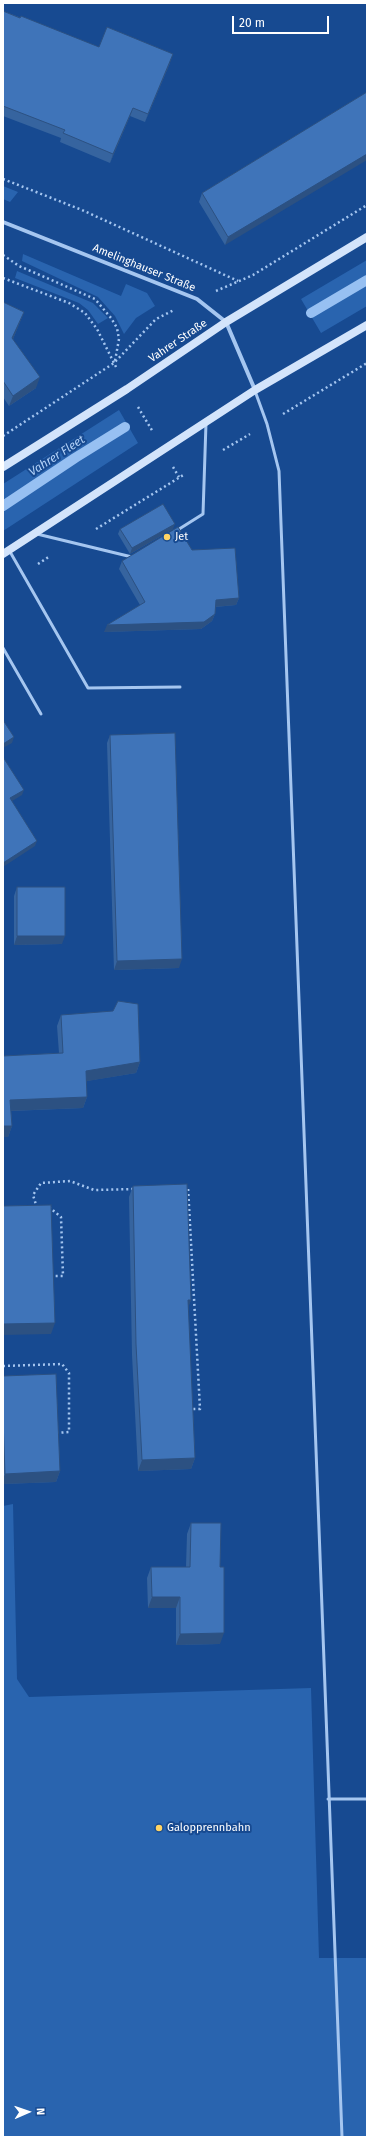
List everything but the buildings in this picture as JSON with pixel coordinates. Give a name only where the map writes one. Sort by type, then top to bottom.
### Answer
[{"type":"main road","name":"Vahrer Straße","points":[[3,467],[127,389],[226,322],[367,237]]},
{"type":"main road","points":[[6,552],[37,534],[255,390],[367,325]]},
{"type":"street","name":"Amelinghauser Straße","points":[[3,222],[197,299],[226,322],[255,390]]},
{"type":"lane","points":[[255,390],[267,424],[279,471],[328,1799],[342,2137]]},
{"type":"lane","points":[[173,533],[203,514],[206,421]]},
{"type":"lane","points":[[37,534],[130,557],[137,554]]},
{"type":"lane","points":[[6,552],[88,688],[180,687]]},
{"type":"lane","points":[[3,648],[41,714]]},
{"type":"lane","points":[[328,1799],[367,1798]]},
{"type":"path","points":[[3,179],[82,210],[238,282]]},
{"type":"path","points":[[3,436],[114,363],[156,319],[197,299],[253,275],[367,206]]},
{"type":"path","points":[[3,255],[19,266],[95,299],[111,318],[117,328],[119,339],[118,350],[114,363]]},
{"type":"path","points":[[3,278],[69,303],[85,313],[96,328],[127,389],[179,477]]},
{"type":"path","points":[[49,1276],[63,1276],[61,1217],[49,1206],[37,1208],[33,1195],[41,1183],[70,1181],[94,1190],[141,1188]]},
{"type":"path","points":[[180,1187],[188,1187],[200,1409],[188,1409]]},
{"type":"path","points":[[185,1253],[192,1253]]},
{"type":"path","points":[[3,1366],[62,1364],[69,1373],[69,1432],[53,1433]]},
{"type":"shaded area","points":[[3,186],[18,192],[10,202],[3,199]]},
{"type":"shaded area","points":[[23,254],[121,296],[126,284],[147,293],[155,306],[136,318],[124,334],[115,316],[98,297],[22,261]]},
{"type":"shaded area","points":[[367,260],[367,306],[321,333],[301,299]]},
{"type":"shaded area","points":[[17,271],[93,303],[108,318],[98,324],[88,310],[79,303],[15,278]]},
{"type":"shaded area","points":[[119,410],[138,443],[3,531],[3,484]]},
{"type":"shaded area","name":"Galopprennbahn","points":[[13,1504],[17,1679],[29,1697],[311,1688],[319,1958],[367,1958],[367,2137],[3,2137],[3,1506]]},
{"type":"waterway","name":"Vahrer Fleet","points":[[311,313],[367,280]]},
{"type":"waterway","name":"Vahrer Fleet","points":[[3,506],[125,427]]},
{"type":"place","name":"Jet","points":[[167,537]]},
{"type":"place","name":"Galopprennbahn","points":[[159,1828]]}]
